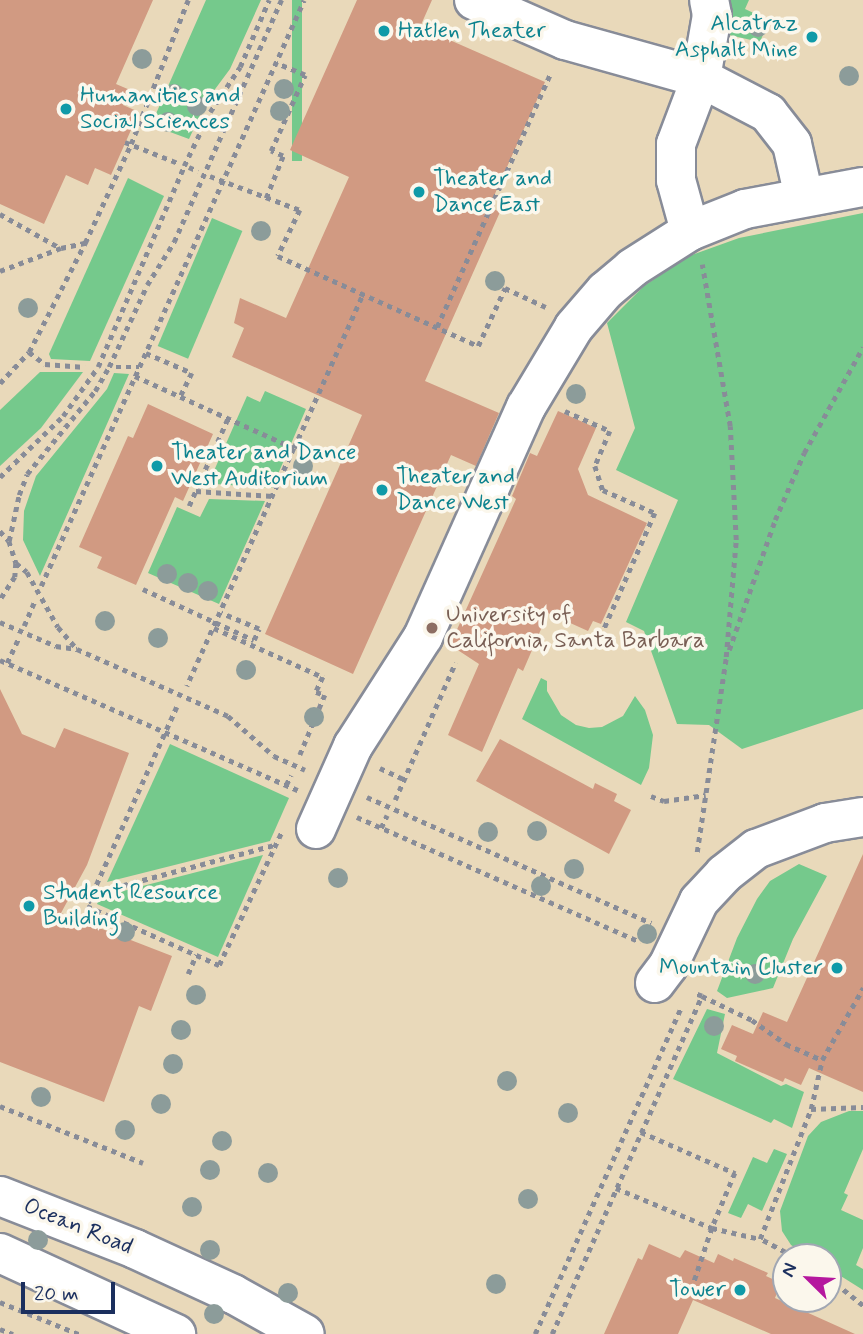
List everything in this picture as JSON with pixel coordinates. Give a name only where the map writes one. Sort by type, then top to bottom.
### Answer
[{"type":"street","points":[[474,0],[565,40],[701,78],[768,113],[792,144],[804,197]]},
{"type":"street","points":[[690,231],[676,180],[676,144],[701,78],[712,15],[709,0]]},
{"type":"street","points":[[311,817],[423,637],[526,407],[552,360],[574,327],[604,291],[662,247],[690,231],[745,208],[863,187]]},
{"type":"street","points":[[667,967],[699,901],[724,874],[756,849],[825,823],[863,817]]},
{"type":"street","name":"Ocean Road","points":[[0,1196],[135,1249],[233,1294],[305,1334]]},
{"type":"street","points":[[0,1253],[176,1334]]},
{"type":"path","points":[[0,383],[29,352],[85,243],[188,0]]},
{"type":"path","points":[[0,477],[63,416],[98,367],[184,166],[210,112],[240,67],[269,0]]},
{"type":"path","points":[[9,541],[19,495],[27,474],[95,391],[109,367],[147,285],[174,242],[281,0]]},
{"type":"path","points":[[41,586],[304,0]]},
{"type":"path","points":[[437,327],[565,40]]},
{"type":"path","points":[[266,198],[283,156],[271,151],[305,75],[276,63]]},
{"type":"path","points":[[128,143],[178,163]]},
{"type":"path","points":[[189,167],[198,171]]},
{"type":"path","points":[[210,176],[300,210],[278,256],[478,345],[505,288],[550,309]]},
{"type":"path","points":[[0,214],[61,248]]},
{"type":"path","points":[[690,231],[710,301],[730,426],[736,540],[726,657],[698,839]]},
{"type":"path","points":[[0,271],[61,248],[85,243]]},
{"type":"path","points":[[187,686],[363,294]]},
{"type":"path","points":[[726,657],[775,520],[804,453],[863,347]]},
{"type":"path","points":[[29,352],[45,364],[85,367]]},
{"type":"path","points":[[146,353],[192,373],[181,396]]},
{"type":"path","points":[[116,368],[139,367]]},
{"type":"path","points":[[135,376],[294,448]]},
{"type":"path","points":[[553,405],[610,430],[595,466],[603,489],[654,513],[604,629]]},
{"type":"path","points":[[189,506],[228,418]]},
{"type":"path","points":[[196,491],[273,496]]},
{"type":"path","points":[[0,531],[9,541],[16,563],[15,577],[0,600]]},
{"type":"path","points":[[16,563],[27,572],[58,627],[77,649]]},
{"type":"path","points":[[143,589],[323,677],[316,692],[325,695],[300,755]]},
{"type":"path","points":[[24,626],[34,602]]},
{"type":"path","points":[[215,625],[254,640],[259,629],[221,612]]},
{"type":"path","points":[[0,622],[56,646],[77,649],[228,716],[274,756],[315,774]]},
{"type":"path","points":[[7,663],[18,639]]},
{"type":"path","points":[[0,660],[299,791],[311,817]]},
{"type":"path","points":[[395,800],[455,663]]},
{"type":"path","points":[[177,707],[87,906],[219,965],[275,845],[311,817],[381,828],[667,967]]},
{"type":"path","points":[[370,764],[404,779]]},
{"type":"path","points":[[286,785],[291,775]]},
{"type":"path","points":[[357,793],[667,967]]},
{"type":"path","points":[[651,796],[664,801],[706,795]]},
{"type":"path","points":[[381,828],[387,816]]},
{"type":"path","points":[[93,893],[275,845]]},
{"type":"path","points":[[188,974],[196,955]]},
{"type":"path","points":[[535,1334],[667,967]]},
{"type":"path","points":[[760,1239],[811,1109],[821,1060],[863,988]]},
{"type":"path","points":[[694,993],[752,1020],[786,1044],[821,1060]]},
{"type":"path","points":[[552,1334],[702,996]]},
{"type":"path","points":[[0,1106],[143,1163]]},
{"type":"path","points":[[811,1109],[863,1107]]},
{"type":"path","points":[[641,1132],[735,1173],[712,1228],[692,1289]]},
{"type":"path","points":[[617,1188],[712,1228],[760,1239],[772,1245]]},
{"type":"path","points":[[842,1288],[863,1305]]},
{"type":"path","points":[[0,1302],[79,1334]]},
{"type":"path","points":[[0,1329],[13,1334]]},
{"type":"shaded area","name":"University of California, Santa Barbara","points":[[0,0],[863,0],[863,1334],[0,1334]]},
{"type":"green space","points":[[206,0],[261,0],[230,69],[207,100],[189,139],[151,125]]},
{"type":"green space","points":[[292,0],[302,0],[302,161],[292,161]]},
{"type":"green space","points":[[729,0],[749,0],[745,9],[769,20],[760,42],[729,35]]},
{"type":"green space","points":[[128,178],[164,196],[90,361],[51,359],[49,354]]},
{"type":"green space","points":[[863,213],[863,709],[742,749],[709,725],[677,724],[644,631],[626,622],[678,500],[616,470],[635,428],[607,323],[644,286],[689,256],[739,238]]},
{"type":"green space","points":[[212,218],[242,231],[188,359],[158,346]]},
{"type":"green space","points":[[40,372],[83,372],[41,428],[0,466],[0,410]]},
{"type":"green space","points":[[114,373],[129,374],[40,576],[23,540],[24,511],[36,476],[107,389]]},
{"type":"green space","points":[[265,391],[306,409],[272,488],[215,484],[219,476],[213,473],[247,396],[260,402]]},
{"type":"green space","points":[[209,499],[265,501],[219,604],[148,573],[177,507],[200,517]]},
{"type":"green space","points":[[541,678],[547,681],[547,691],[561,715],[576,725],[589,728],[602,727],[623,716],[635,696],[645,710],[653,735],[649,768],[641,785],[522,719]]},
{"type":"green space","points":[[170,744],[289,798],[270,841],[107,882]]},
{"type":"green space","points":[[263,855],[218,957],[97,904],[100,897]]},
{"type":"green space","points":[[799,864],[827,876],[793,939],[773,988],[727,998],[717,991],[737,938],[757,899],[770,881]]},
{"type":"green space","points":[[707,1009],[725,1014],[717,1053],[781,1086],[786,1084],[804,1092],[792,1128],[774,1119],[771,1123],[673,1079]]},
{"type":"green space","points":[[849,1111],[863,1111],[863,1149],[844,1193],[848,1195],[841,1210],[863,1220],[863,1248],[856,1265],[863,1269],[863,1290],[842,1277],[842,1243],[790,1243],[782,1231],[780,1211],[808,1136],[821,1122]]},
{"type":"green space","points":[[774,1149],[787,1154],[762,1211],[748,1204],[741,1218],[728,1213],[753,1157],[767,1163]]},
{"type":"building","name":"Humanities and Social Sciences","points":[[0,0],[153,0],[116,84],[130,90],[123,105],[139,112],[111,175],[95,168],[88,185],[66,175],[44,224],[0,204]]},
{"type":"building","points":[[357,0],[432,0],[420,27],[545,82],[489,207],[500,212],[425,381],[499,413],[476,466],[451,455],[353,674],[265,634],[362,415],[232,357],[244,328],[234,323],[240,298],[286,318],[349,177],[290,150]]},
{"type":"building","name":"Theater and Dance West Auditorium","points":[[148,404],[213,434],[183,501],[175,497],[136,585],[97,568],[102,557],[79,547],[128,436],[133,438]]},
{"type":"building","points":[[558,411],[596,428],[578,469],[588,495],[647,523],[601,624],[593,621],[588,631],[548,613],[523,671],[518,668],[482,752],[448,735],[479,664],[450,645],[516,499],[512,496],[530,453],[537,456]]},
{"type":"building","name":"Student Resource Building","points":[[0,689],[22,734],[55,748],[64,728],[129,753],[87,865],[61,913],[172,956],[151,1011],[139,1006],[104,1102],[0,1062]]},
{"type":"building","points":[[500,739],[593,789],[595,783],[617,794],[614,801],[631,810],[609,854],[476,781]]},
{"type":"building","name":"Mountain Cluster","points":[[863,854],[863,1092],[809,1068],[801,1085],[785,1078],[783,1082],[735,1061],[737,1056],[721,1049],[732,1025],[753,1034],[763,1012],[787,1022]]},
{"type":"building","name":"Tower","points":[[649,1244],[680,1258],[685,1250],[714,1263],[718,1254],[733,1261],[734,1258],[768,1273],[766,1276],[772,1279],[772,1313],[808,1313],[855,1334],[771,1334],[693,1300],[678,1334],[604,1334],[638,1258],[642,1260]]},
{"type":"place","name":"Hatlen Theater","points":[[384,31]]},
{"type":"place","name":"Alcatraz Asphalt Mine","points":[[812,37]]},
{"type":"place","name":"Humanities and Social Sciences","points":[[66,109]]},
{"type":"place","name":"Theater and Dance East","points":[[419,192]]},
{"type":"place","name":"Theater and Dance West Auditorium","points":[[157,466]]},
{"type":"place","name":"Theater and Dance West","points":[[382,490]]},
{"type":"place","name":"University of California, Santa Barbara","points":[[432,628]]},
{"type":"place","name":"Student Resource Building","points":[[29,906]]},
{"type":"place","name":"Mountain Cluster","points":[[837,968]]},
{"type":"place","name":"Tower","points":[[740,1290]]}]
